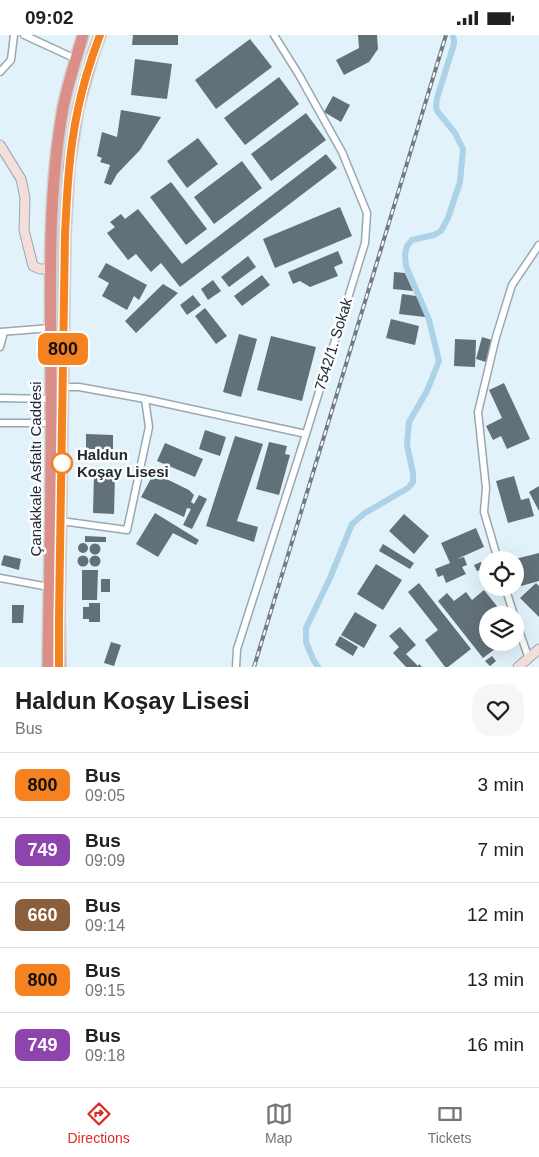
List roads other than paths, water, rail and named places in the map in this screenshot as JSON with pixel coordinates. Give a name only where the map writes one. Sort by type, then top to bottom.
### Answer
[{"type":"highway","name":"Çanakkale Asfaltı Caddesi","points":[[48,667],[51,423],[50,269],[55,166],[64,107],[83,35]]},
{"type":"highway","name":"Çanakkale Asfaltı Caddesi","points":[[60,667],[65,235],[69,165],[78,108],[100,35]]},
{"type":"street","points":[[0,72],[11,60],[14,35]]},
{"type":"street","points":[[24,35],[76,59]]},
{"type":"street","name":"7542/1. Sokak","points":[[236,667],[237,649],[306,434],[364,243],[367,213],[342,152],[299,75],[274,35]]},
{"type":"street","points":[[0,145],[21,179],[25,198],[24,230],[33,266],[40,269],[50,269]]},
{"type":"street","points":[[495,551],[484,512],[486,488],[478,412],[496,337],[512,285],[539,245]]},
{"type":"street","points":[[0,347],[2,332],[51,328]]},
{"type":"street","points":[[63,387],[79,387],[145,399],[306,434]]},
{"type":"street","points":[[0,398],[51,399]]},
{"type":"street","points":[[61,521],[127,530],[149,427],[145,399]]},
{"type":"street","points":[[0,423],[51,423]]},
{"type":"street","points":[[0,578],[49,587]]},
{"type":"street","points":[[524,647],[528,659]]},
{"type":"street","points":[[518,667],[539,649]]},
{"type":"waterway","points":[[318,667],[306,642],[306,628],[330,578],[352,524],[365,513],[408,488],[413,482],[407,445],[409,422],[427,391],[439,361],[429,320],[406,266],[405,254],[407,246],[412,240],[434,235],[441,231],[448,218],[460,182],[463,149],[455,133],[436,108],[437,98],[454,44],[453,37]]},
{"type":"railway","points":[[254,667],[446,35]]},
{"type":"place","name":"Haldun Koşay Lisesi","points":[[62,463]]}]
